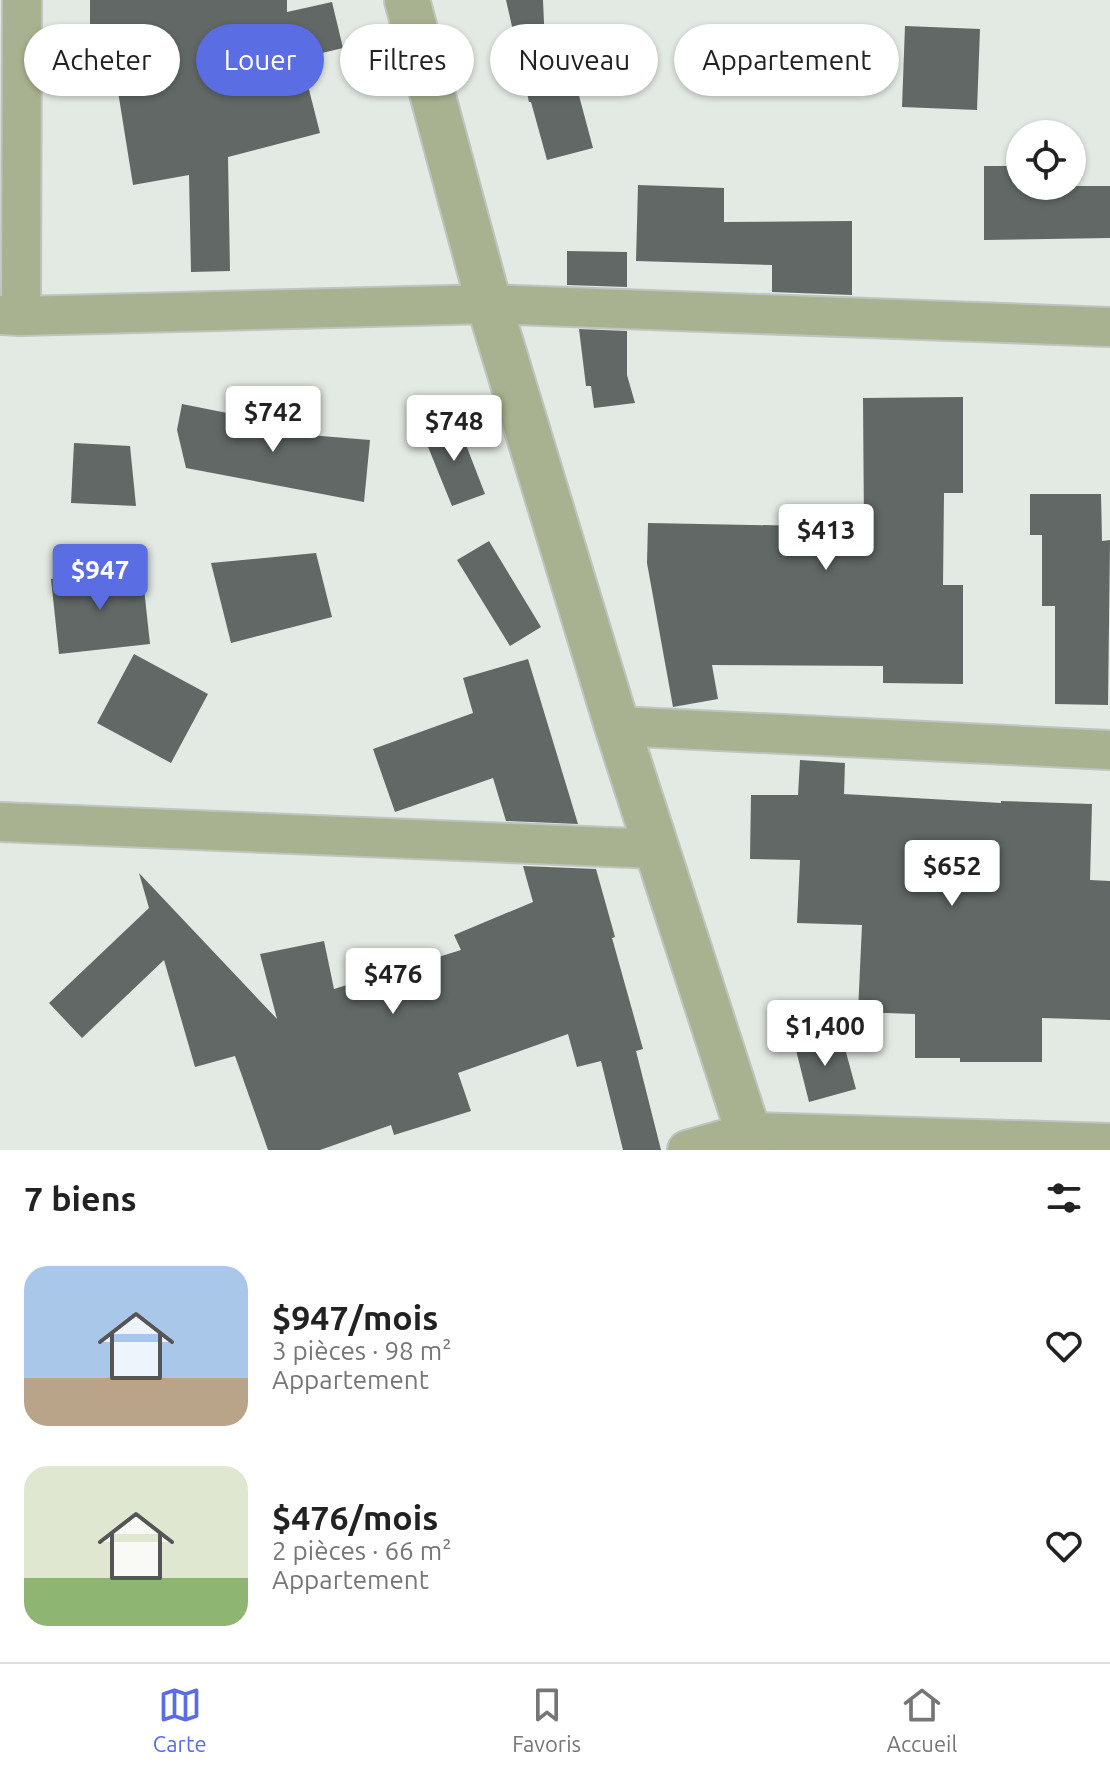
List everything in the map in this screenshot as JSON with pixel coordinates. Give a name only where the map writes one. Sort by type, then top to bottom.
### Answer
[{"type":"street","points":[[22,0],[10,315],[489,304],[1110,327]]},
{"type":"street","points":[[407,0],[489,304],[617,726],[752,1141]]},
{"type":"street","points":[[617,726],[1110,750]]},
{"type":"street","points":[[0,822],[657,849]]},
{"type":"street","points":[[687,1150],[752,1141],[1110,1143]]},
{"type":"building","points":[[90,0],[287,0],[287,12],[332,2],[340,49],[324,53],[324,24],[196,24],[196,96],[311,96],[320,133],[228,157],[230,271],[191,272],[189,175],[133,185],[119,96],[180,96],[180,24],[90,24]]},
{"type":"building","points":[[506,0],[543,0],[544,24],[511,24]]},
{"type":"building","points":[[905,26],[980,29],[977,110],[902,107]]},
{"type":"building","points":[[528,96],[579,96],[593,148],[547,160]]},
{"type":"building","points":[[984,166],[1006,166],[1006,200],[1086,200],[1086,186],[1110,186],[1110,238],[984,240]]},
{"type":"building","points":[[638,185],[724,188],[724,222],[852,221],[852,295],[772,292],[772,265],[636,261]]},
{"type":"building","points":[[567,251],[627,252],[627,287],[567,285]]},
{"type":"building","points":[[579,329],[627,331],[627,375],[635,403],[594,408],[591,386],[586,386]]},
{"type":"building","points":[[963,397],[963,493],[944,493],[943,585],[963,585],[963,684],[883,683],[883,666],[712,665],[718,699],[673,707],[647,563],[648,523],[864,527],[863,398]]},
{"type":"building","points":[[182,404],[262,420],[260,431],[370,440],[364,502],[186,468],[177,430]]},
{"type":"building","points":[[456,419],[485,494],[452,506],[422,432]]},
{"type":"building","points":[[74,443],[130,446],[136,506],[71,503]]},
{"type":"building","points":[[1030,494],[1101,494],[1102,541],[1110,540],[1108,705],[1055,704],[1055,606],[1042,606],[1042,535],[1030,535]]},
{"type":"building","points":[[489,541],[541,627],[510,646],[457,560]]},
{"type":"building","points":[[316,553],[332,617],[231,643],[211,563]]},
{"type":"building","points":[[142,570],[150,644],[59,654],[51,579]]},
{"type":"building","points":[[134,654],[208,694],[171,763],[97,723]]},
{"type":"building","points":[[528,659],[578,824],[506,821],[493,778],[395,812],[373,749],[473,713],[463,678]]},
{"type":"building","points":[[800,760],[845,763],[844,794],[1001,803],[1092,804],[1090,880],[1110,881],[1110,1020],[1042,1018],[1042,1062],[960,1062],[960,1058],[915,1058],[915,1014],[858,1012],[862,925],[797,923],[800,860],[750,859],[751,795],[798,795]]},
{"type":"building","points":[[523,866],[596,869],[643,1049],[636,1051],[661,1150],[623,1150],[601,1061],[577,1067],[568,1034],[458,1073],[471,1111],[394,1135],[391,1125],[320,1150],[268,1150],[235,1056],[195,1067],[164,960],[82,1038],[49,1003],[149,908],[139,873],[277,1019],[260,954],[324,941],[334,989],[461,950],[454,935],[533,902]]},
{"type":"building","points":[[841,1034],[856,1089],[809,1102],[795,1046]]}]
